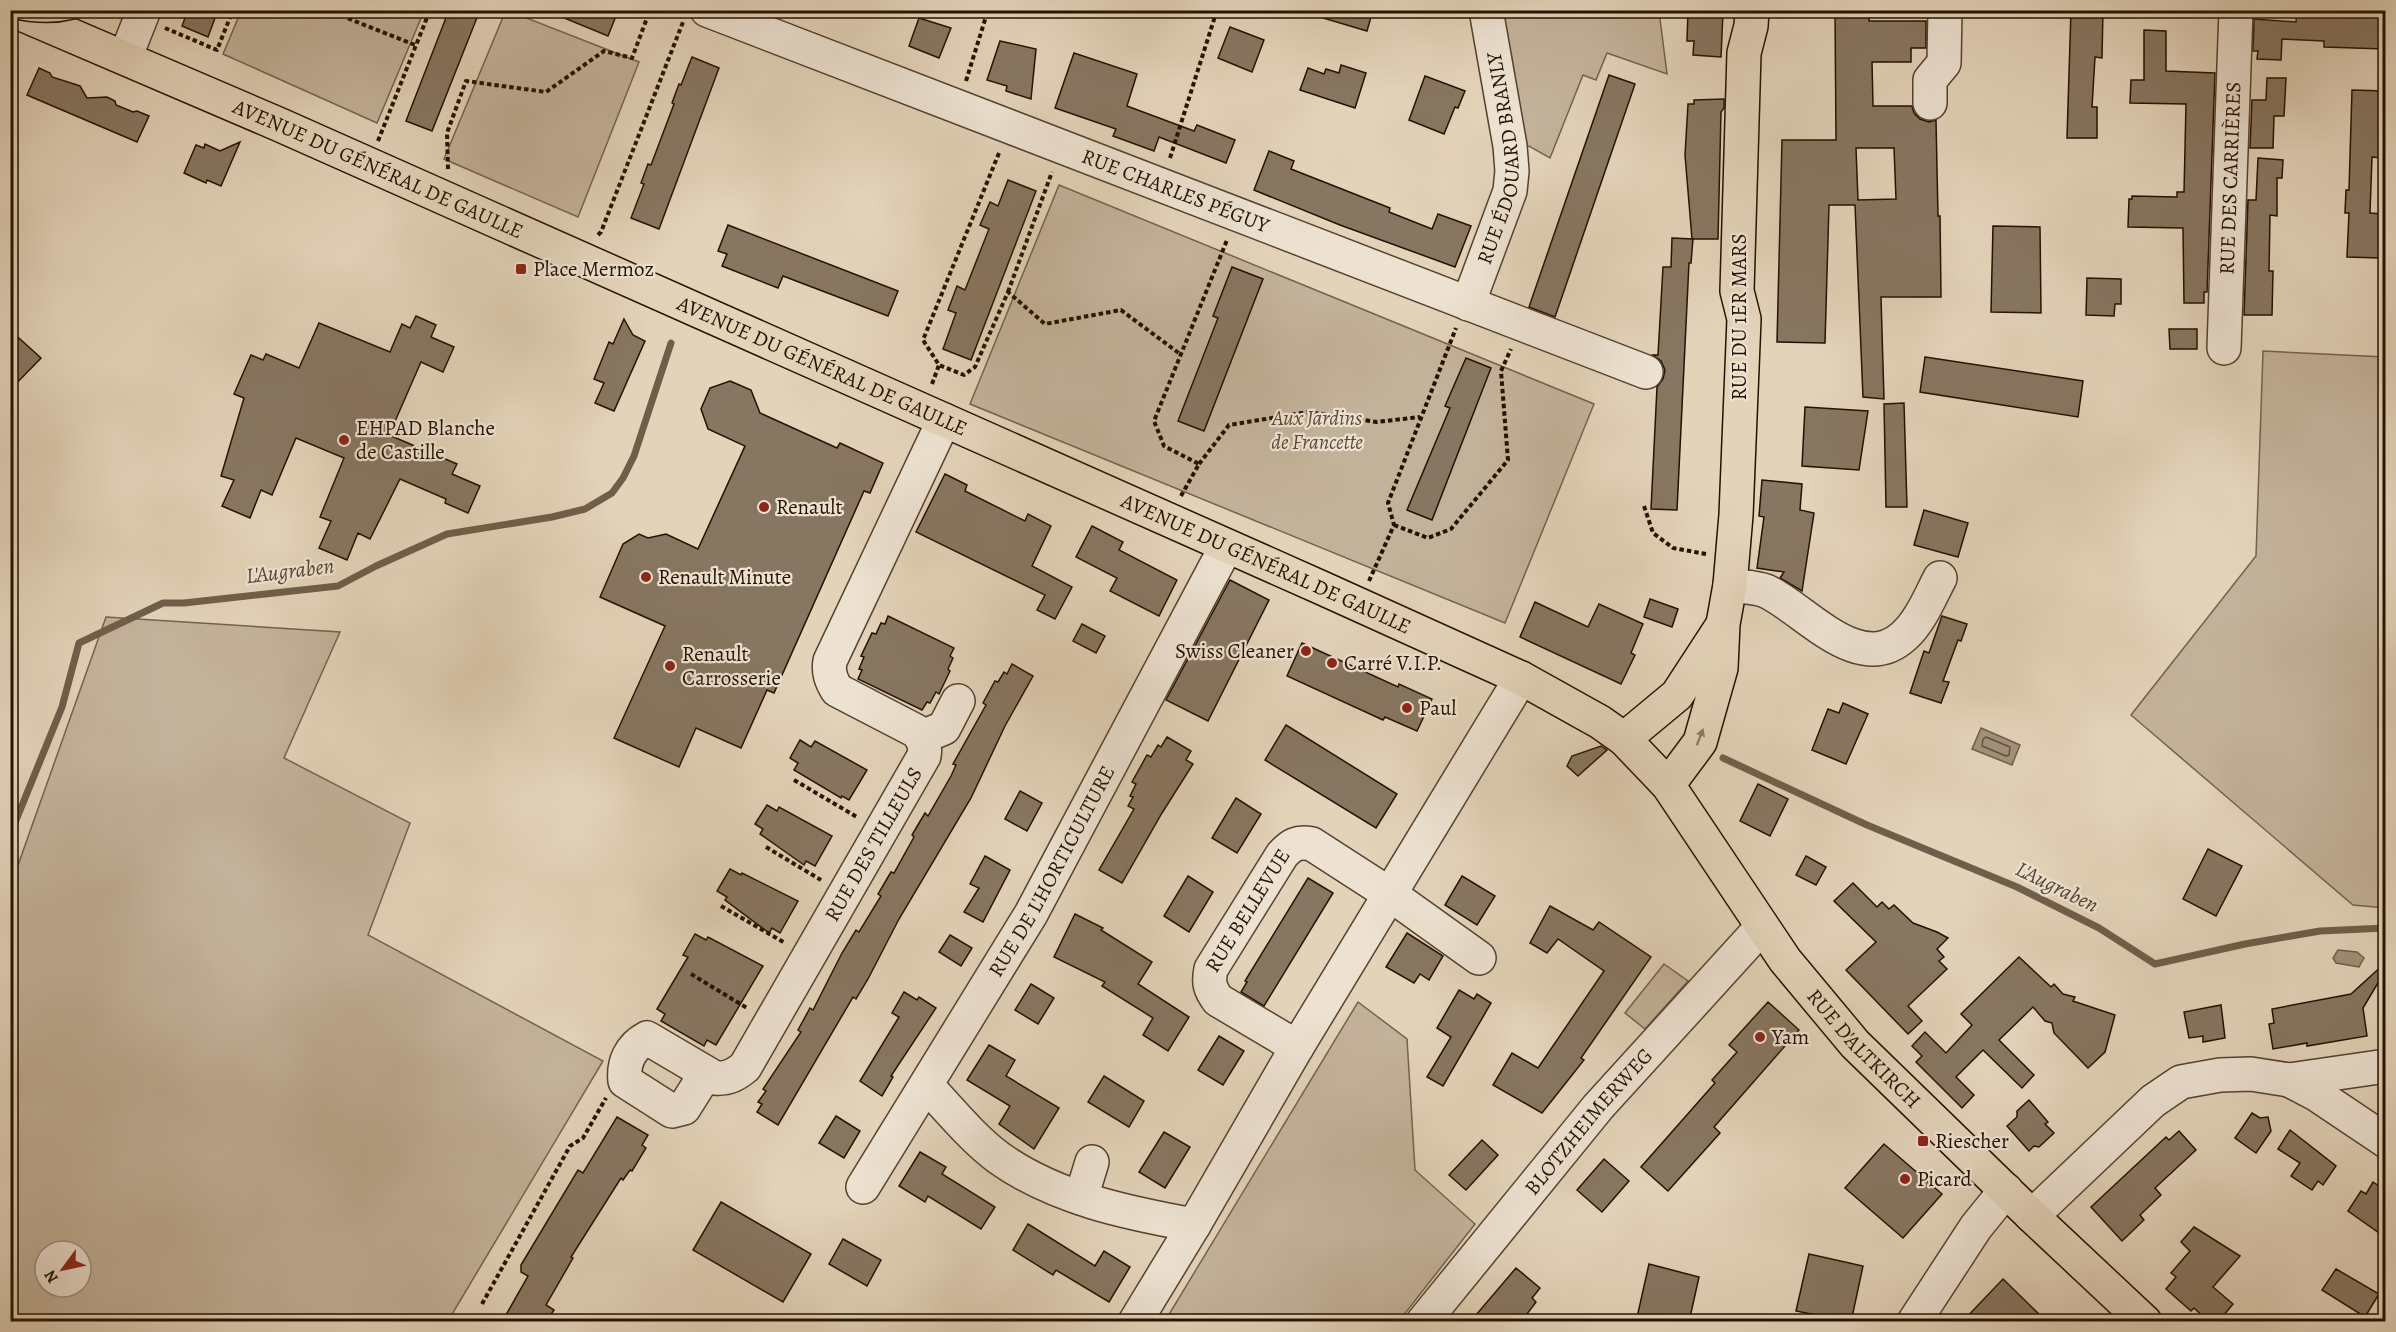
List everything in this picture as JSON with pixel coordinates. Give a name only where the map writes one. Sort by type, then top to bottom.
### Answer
[{"type":"main road","name":"AVENUE DU GÉNÉRAL DE GAULLE","points":[[12,10],[368,164],[1521,678],[1600,722],[1624,739]]},
{"type":"main road","name":"RUE DU 1ER MARS","points":[[1668,785],[1700,741],[1721,668],[1723,624],[1730,585],[1736,515],[1744,320],[1737,291],[1744,53],[1751,26],[1752,10]]},
{"type":"main road","name":"RUE DU 1ER MARS","points":[[1624,739],[1677,695],[1723,624]]},
{"type":"main road","name":"RUE D'ALTKIRCH","points":[[1624,739],[1668,785],[1761,928],[1815,998],[1855,1044],[2145,1322]]},
{"type":"street","name":"RUE ÉDOUARD BRANLY","points":[[1468,304],[1510,191],[1512,171],[1510,146],[1486,10]]},
{"type":"street","points":[[1930,103],[1930,80],[1944,63],[1945,10]]},
{"type":"street","name":"RUE DES CARRIÈRES","points":[[2224,348],[2236,10]]},
{"type":"street","points":[[125,58],[143,14]]},
{"type":"street","name":"RUE CHARLES PÉGUY","points":[[695,16],[958,107],[1646,372]]},
{"type":"street","name":"RUE DES TILLEULS","points":[[625,1082],[623,1067],[636,1044],[647,1038],[715,1078],[736,1075],[745,1067],[924,756],[926,748],[922,737],[916,731],[837,690],[831,681],[829,670],[830,661],[944,420]]},
{"type":"street","name":"RUE DE L'HORTICULTURE","points":[[863,1187],[1031,914],[1226,547]]},
{"type":"street","points":[[1730,585],[1765,591],[1819,628],[1840,639],[1862,649],[1876,649],[1902,638],[1911,628],[1940,578]]},
{"type":"street","points":[[1135,1322],[1297,1047],[1521,678]]},
{"type":"street","points":[[922,737],[944,728],[958,701]]},
{"type":"street","name":"RUE BELLEVUE","points":[[1297,1047],[1218,1000],[1210,990],[1211,969],[1258,893],[1282,855],[1300,841],[1311,844],[1391,895]]},
{"type":"street","points":[[1391,895],[1479,958]]},
{"type":"street","name":"BLOTZHEIMERWEG","points":[[1423,1322],[1598,1107],[1761,928]]},
{"type":"street","points":[[2032,1216],[2153,1101],[2181,1082],[2220,1075],[2251,1074],[2289,1080],[2385,1066]]},
{"type":"street","points":[[625,1082],[672,1111],[684,1108],[706,1073]]},
{"type":"street","points":[[2289,1080],[2316,1094],[2385,1141]]},
{"type":"street","points":[[927,1086],[998,1157],[1034,1179],[1106,1207],[1194,1225]]},
{"type":"street","points":[[1081,1198],[1092,1162]]},
{"type":"street","points":[[1914,1322],[1976,1227],[2006,1190]]},
{"type":"street","points":[[1450,1322],[1475,1292]]},
{"type":"path","points":[[143,14],[217,50],[233,10]]},
{"type":"path","points":[[327,10],[415,45]]},
{"type":"path","points":[[368,164],[430,10]]},
{"type":"path","points":[[443,198],[448,169],[447,133],[466,81],[546,92],[604,51],[632,58],[650,10]]},
{"type":"path","points":[[958,107],[988,10]]},
{"type":"path","points":[[1161,185],[1217,10]]},
{"type":"path","points":[[583,260],[590,242],[601,232],[695,16]]},
{"type":"path","points":[[1010,127],[923,340],[939,365],[964,375],[975,367],[1008,292],[1062,147]]},
{"type":"path","points":[[1199,464],[1164,446],[1154,421],[1237,215]]},
{"type":"path","points":[[1008,292],[1045,324],[1121,310],[1180,354]]},
{"type":"path","points":[[1359,605],[1394,525],[1388,503],[1452,336],[1468,304]]},
{"type":"path","points":[[1394,525],[1428,538],[1451,529],[1508,460],[1501,371],[1523,324]]},
{"type":"path","points":[[929,390],[939,365]]},
{"type":"path","points":[[1168,520],[1199,464],[1229,425],[1308,412],[1377,422],[1421,417]]},
{"type":"path","points":[[1644,506],[1653,533],[1673,548],[1706,554]]},
{"type":"path","points":[[794,780],[882,831]]},
{"type":"path","points":[[766,848],[845,894]]},
{"type":"path","points":[[721,906],[809,957]]},
{"type":"path","points":[[691,974],[771,1022]]},
{"type":"path","points":[[482,1304],[570,1146],[583,1138],[614,1086],[625,1082]]},
{"type":"green space","points":[[241,10],[424,11],[377,123],[223,54]]},
{"type":"green space","points":[[506,10],[639,62],[578,217],[444,159]]},
{"type":"green space","points":[[1499,11],[1659,11],[1667,74],[1607,53],[1596,80],[1583,75],[1550,158],[1529,146],[1519,151]]},
{"type":"green space","name":"Aux Jardins de Francette","points":[[1059,185],[1594,404],[1505,623],[970,404]]},
{"type":"green space","points":[[2263,351],[2385,357],[2385,908],[2353,905],[2131,715],[2256,556]]},
{"type":"green space","points":[[106,617],[340,632],[284,758],[410,823],[368,935],[603,1061],[448,1321],[11,1321],[11,885]]},
{"type":"green space","points":[[1664,964],[1688,981],[1645,1029],[1625,1013]]},
{"type":"green space","points":[[1358,1002],[1407,1039],[1415,1170],[1475,1224],[1399,1321],[1165,1321]]},
{"type":"water","points":[[1981,728],[2020,745],[2012,765],[1972,749]]},
{"type":"water","points":[[2338,950],[2357,952],[2364,958],[2359,967],[2336,963],[2333,958]]},
{"type":"building","points":[[188,10],[218,10],[208,37],[182,26]]},
{"type":"building","points":[[449,10],[480,10],[432,131],[406,121]]},
{"type":"building","points":[[545,10],[602,10],[616,16],[608,36]]},
{"type":"building","points":[[1314,10],[1373,10],[1367,31],[1313,15]]},
{"type":"building","points":[[1835,10],[1870,10],[1869,21],[1926,21],[1926,48],[1911,48],[1911,62],[1872,62],[1873,106],[1912,106],[1914,113],[1920,119],[1929,122],[1936,120],[1938,216],[1940,216],[1941,297],[1881,297],[1884,399],[1863,397],[1855,205],[1829,205],[1825,343],[1777,342],[1782,140],[1836,140]],"holes":[[[1856,148],[1894,148],[1896,199],[1858,200]]]},
{"type":"building","points":[[2071,10],[2103,10],[2102,58],[2095,57],[2092,107],[2097,107],[2097,138],[2067,138]]},
{"type":"building","points":[[2297,10],[2385,10],[2384,49],[2324,47],[2324,41],[2282,39],[2281,60],[2257,59],[2258,51],[2253,51],[2254,19],[2296,22]]},
{"type":"building","points":[[1688,11],[1723,12],[1721,57],[1693,55],[1694,41],[1687,41]]},
{"type":"building","points":[[919,18],[951,28],[939,58],[909,46]]},
{"type":"building","points":[[1230,27],[1264,40],[1252,72],[1218,58]]},
{"type":"building","points":[[2144,30],[2166,31],[2166,71],[2215,73],[2207,292],[2204,292],[2204,303],[2184,303],[2183,228],[2128,227],[2129,199],[2132,199],[2132,196],[2177,197],[2177,192],[2184,192],[2186,104],[2130,103],[2131,80],[2144,80]]},
{"type":"building","points":[[1000,41],[1036,49],[1031,99],[1006,91],[1007,86],[987,80]]},
{"type":"building","points":[[1074,53],[1137,74],[1127,106],[1194,131],[1197,125],[1235,140],[1226,163],[1159,137],[1154,151],[1113,136],[1116,129],[1055,108]]},
{"type":"building","points":[[692,57],[719,68],[659,229],[631,218],[644,184],[641,183],[648,164],[651,165],[674,104],[672,103],[679,84],[681,85]]},
{"type":"building","points":[[1341,65],[1366,73],[1355,108],[1300,90],[1308,68],[1324,74],[1326,69],[1339,73]]},
{"type":"building","points":[[39,68],[50,73],[52,77],[80,86],[87,98],[107,97],[115,101],[116,105],[149,116],[137,142],[27,95]]},
{"type":"building","points":[[1609,75],[1635,84],[1555,317],[1529,307]]},
{"type":"building","points":[[1425,76],[1465,91],[1458,108],[1455,107],[1444,134],[1409,120]]},
{"type":"building","points":[[2267,78],[2286,78],[2284,116],[2274,116],[2273,148],[2250,148],[2252,100],[2266,100]]},
{"type":"building","points":[[2352,90],[2385,91],[2383,158],[2372,157],[2370,213],[2382,214],[2380,258],[2347,257],[2349,213],[2345,213],[2346,190],[2349,190]]},
{"type":"building","points":[[1724,99],[1724,108],[1721,112],[1718,239],[1692,239],[1685,155],[1688,104],[1694,104],[1694,100]]},
{"type":"building","points":[[240,142],[221,186],[207,180],[206,183],[184,173],[196,145],[204,148],[205,144],[220,151]]},
{"type":"building","points":[[1269,151],[1294,161],[1291,169],[1390,208],[1389,212],[1432,229],[1438,214],[1471,226],[1455,267],[1340,225],[1254,190]]},
{"type":"building","points":[[2258,158],[2283,160],[2282,178],[2277,178],[2277,216],[2270,215],[2269,271],[2273,271],[2272,315],[2244,315],[2248,200],[2256,200]]},
{"type":"building","points":[[1008,180],[1036,191],[971,360],[943,349],[956,313],[948,310],[957,286],[965,290],[989,229],[980,225],[990,202],[998,206]]},
{"type":"building","points":[[728,225],[898,291],[888,316],[783,276],[778,288],[722,266],[727,254],[718,251]]},
{"type":"building","points":[[1993,226],[2040,227],[2041,313],[1991,312]]},
{"type":"building","points":[[1672,238],[1693,239],[1691,263],[1689,263],[1677,510],[1651,509],[1657,387],[1663,379],[1665,370],[1661,361],[1653,355],[1658,355],[1663,267],[1671,267]]},
{"type":"building","points":[[1232,267],[1263,279],[1204,431],[1178,421],[1218,318],[1213,316]]},
{"type":"building","points":[[2087,278],[2121,279],[2121,304],[2115,304],[2114,316],[2086,315]]},
{"type":"building","name":"EHPAD Blanche de Castille","points":[[416,316],[436,325],[431,337],[454,347],[443,372],[421,362],[389,435],[457,464],[452,474],[480,486],[468,513],[445,503],[446,499],[400,479],[370,539],[358,533],[347,560],[319,548],[331,521],[320,517],[344,458],[296,438],[272,495],[261,490],[250,518],[222,506],[234,480],[221,476],[244,398],[234,394],[251,355],[263,360],[266,354],[299,368],[319,323],[390,352],[402,324],[410,328]]},
{"type":"building","points":[[624,319],[633,335],[645,341],[614,411],[595,403],[604,383],[594,379],[609,342],[613,344]]},
{"type":"building","points":[[2169,329],[2197,329],[2197,349],[2170,349]]},
{"type":"building","points":[[10,330],[41,358],[10,390]]},
{"type":"building","points":[[1925,357],[2083,381],[2078,417],[1920,392]]},
{"type":"building","points":[[1466,358],[1491,368],[1432,520],[1407,510],[1450,408],[1445,406]]},
{"type":"building","points":[[730,381],[751,390],[760,413],[837,448],[840,443],[883,463],[870,493],[864,491],[774,693],[767,690],[741,748],[696,728],[679,767],[614,738],[665,626],[600,597],[623,544],[639,534],[648,538],[666,534],[698,549],[745,446],[708,429],[701,409],[710,388]]},
{"type":"building","points":[[1904,403],[1907,507],[1886,507],[1884,404]]},
{"type":"building","points":[[1805,407],[1868,411],[1859,470],[1802,466]]},
{"type":"building","points":[[945,474],[967,485],[965,491],[1025,521],[1028,514],[1051,526],[1032,566],[1072,587],[1055,619],[1037,610],[1045,595],[916,532]]},
{"type":"building","points":[[1762,480],[1802,484],[1800,510],[1814,513],[1802,591],[1780,578],[1784,572],[1757,568],[1764,517],[1759,516]]},
{"type":"building","points":[[1924,510],[1968,523],[1958,557],[1914,545]]},
{"type":"building","points":[[1092,526],[1123,542],[1119,550],[1177,580],[1159,616],[1110,591],[1117,578],[1076,557]]},
{"type":"building","points":[[1230,580],[1269,600],[1208,721],[1166,700]]},
{"type":"building","points":[[1650,599],[1678,609],[1672,627],[1644,617]]},
{"type":"building","points":[[1535,602],[1588,627],[1599,604],[1643,624],[1631,653],[1635,655],[1621,684],[1520,637]]},
{"type":"building","points":[[888,616],[954,648],[950,656],[953,658],[948,669],[950,671],[939,694],[936,692],[930,703],[927,702],[922,710],[858,679],[864,657],[861,656],[872,633],[876,634],[881,623],[885,624]]},
{"type":"building","points":[[1942,616],[1967,624],[1961,641],[1958,640],[1943,681],[1949,682],[1941,703],[1910,693],[1924,651],[1929,653]]},
{"type":"building","points":[[1082,624],[1105,636],[1096,653],[1073,641]]},
{"type":"building","points":[[1302,643],[1398,687],[1399,684],[1432,699],[1417,731],[1385,717],[1383,720],[1287,676]]},
{"type":"building","points":[[1012,664],[1033,676],[1005,726],[971,798],[899,919],[868,979],[856,999],[853,997],[778,1125],[757,1112],[762,1104],[758,1102],[766,1091],[763,1089],[801,1032],[798,1030],[810,1008],[813,1010],[856,930],[859,932],[881,896],[878,894],[891,872],[894,873],[925,813],[928,816],[951,776],[956,765],[953,764],[986,705],[983,703],[995,681],[998,682],[1004,672],[1007,674]]},
{"type":"building","points":[[1843,703],[1868,714],[1846,764],[1812,750],[1828,709],[1839,713]]},
{"type":"building","points":[[1286,725],[1397,794],[1376,828],[1265,760]]},
{"type":"building","points":[[1167,737],[1191,751],[1186,760],[1193,764],[1122,883],[1099,870],[1134,809],[1128,806],[1136,784],[1132,782],[1147,755],[1151,757],[1158,745],[1161,747]]},
{"type":"building","points":[[800,740],[811,747],[815,741],[867,770],[849,800],[842,796],[841,798],[794,770],[798,763],[790,758]]},
{"type":"building","points":[[1601,746],[1607,750],[1578,776],[1567,766],[1572,756]]},
{"type":"building","points":[[1758,784],[1788,799],[1770,836],[1740,821]]},
{"type":"building","points":[[1020,791],[1042,803],[1027,831],[1005,819]]},
{"type":"building","points":[[1236,798],[1261,814],[1237,853],[1212,838]]},
{"type":"building","points":[[767,805],[777,811],[779,807],[832,836],[815,866],[806,861],[804,865],[760,834],[763,829],[755,824]]},
{"type":"building","points":[[2208,849],[2242,866],[2216,916],[2183,899]]},
{"type":"building","points":[[985,856],[1010,870],[983,922],[964,912],[979,888],[970,884]]},
{"type":"building","points":[[1806,856],[1826,867],[1816,885],[1796,875]]},
{"type":"building","points":[[730,869],[798,901],[780,933],[772,928],[769,933],[725,900],[727,897],[717,891]]},
{"type":"building","points":[[1188,876],[1213,892],[1189,932],[1164,916]]},
{"type":"building","points":[[1462,876],[1495,896],[1477,925],[1445,905]]},
{"type":"building","points":[[1308,878],[1333,893],[1264,1006],[1241,992],[1247,982],[1245,981]]},
{"type":"building","points":[[1853,883],[1877,907],[1882,902],[1889,909],[1894,905],[1913,923],[1948,938],[1937,949],[1944,957],[1939,961],[1947,969],[1908,1006],[1922,1021],[1908,1034],[1846,970],[1876,942],[1834,901]]},
{"type":"building","points":[[1550,906],[1593,930],[1599,922],[1651,957],[1581,1058],[1584,1060],[1542,1113],[1493,1085],[1512,1053],[1538,1068],[1604,971],[1558,939],[1547,953],[1530,943]]},
{"type":"building","points":[[1075,914],[1103,928],[1101,930],[1152,962],[1138,984],[1189,1017],[1168,1051],[1143,1035],[1153,1018],[1102,986],[1105,982],[1054,957]]},
{"type":"building","points":[[1407,933],[1443,956],[1429,980],[1420,974],[1414,983],[1386,967]]},
{"type":"building","points":[[695,934],[706,940],[708,937],[763,966],[716,1045],[707,1040],[704,1046],[661,1021],[665,1014],[657,1009],[688,957],[683,955]]},
{"type":"building","points":[[950,935],[972,948],[961,966],[939,952]]},
{"type":"building","points":[[2019,957],[2051,987],[2054,984],[2063,994],[2075,997],[2073,1001],[2115,1015],[2105,1052],[2088,1068],[2054,1033],[2052,1023],[2045,1021],[2033,1007],[1999,1040],[2034,1075],[2022,1088],[1983,1050],[1956,1077],[1974,1095],[1962,1108],[1916,1062],[1922,1056],[1912,1046],[1925,1032],[1946,1053],[1972,1025],[1961,1014]]},
{"type":"building","points":[[2384,964],[2385,971],[2363,1008],[2367,1036],[2273,1049],[2269,1024],[2274,1023],[2272,1009],[2351,994]]},
{"type":"building","points":[[1031,984],[1054,998],[1038,1024],[1015,1010]]},
{"type":"building","points":[[1459,990],[1474,999],[1477,994],[1491,1003],[1443,1086],[1427,1077],[1451,1037],[1437,1028]]},
{"type":"building","points":[[904,992],[917,1000],[919,997],[936,1008],[891,1076],[893,1077],[882,1096],[860,1081],[899,1017],[892,1013]]},
{"type":"building","points":[[1768,1002],[1799,1030],[1714,1127],[1720,1133],[1668,1191],[1641,1167],[1715,1083],[1712,1080],[1737,1052],[1729,1045]]},
{"type":"building","points":[[2221,1005],[2225,1038],[2203,1042],[2203,1036],[2189,1038],[2184,1012]]},
{"type":"building","points":[[1219,1036],[1244,1051],[1223,1085],[1198,1070]]},
{"type":"building","points":[[989,1045],[1015,1060],[1006,1076],[1059,1108],[1034,1149],[999,1124],[1010,1106],[967,1080]]},
{"type":"building","points":[[1104,1076],[1144,1101],[1129,1127],[1088,1102]]},
{"type":"building","points":[[2029,1100],[2048,1122],[2045,1124],[2054,1133],[2039,1147],[2034,1146],[2029,1151],[2007,1126],[2017,1117],[2017,1111]]},
{"type":"building","points":[[2252,1113],[2260,1118],[2268,1117],[2271,1131],[2256,1153],[2235,1138]]},
{"type":"building","points":[[836,1116],[860,1131],[844,1158],[819,1143]]},
{"type":"building","points":[[617,1117],[648,1135],[642,1145],[646,1148],[632,1171],[630,1170],[623,1180],[621,1178],[571,1257],[573,1258],[546,1305],[554,1310],[546,1322],[502,1322],[528,1276],[521,1272],[521,1265],[578,1170],[583,1173]]},
{"type":"building","points":[[2290,1130],[2336,1166],[2323,1185],[2318,1181],[2312,1190],[2291,1176],[2300,1163],[2278,1149]]},
{"type":"building","points":[[2179,1131],[2196,1150],[2155,1188],[2161,1195],[2140,1215],[2144,1220],[2122,1241],[2091,1207],[2166,1137],[2169,1140]]},
{"type":"building","points":[[1164,1132],[1190,1147],[1165,1188],[1139,1172]]},
{"type":"building","points":[[1482,1140],[1498,1155],[1466,1190],[1449,1175]]},
{"type":"building","points":[[1884,1144],[1942,1194],[1903,1238],[1845,1188]]},
{"type":"building","points":[[920,1152],[946,1167],[942,1174],[995,1207],[981,1229],[928,1196],[925,1202],[899,1186]]},
{"type":"building","points":[[1604,1159],[1629,1181],[1602,1212],[1577,1190]]},
{"type":"building","points":[[2373,1182],[2385,1190],[2385,1237],[2348,1211],[2361,1191],[2366,1194]]},
{"type":"building","points":[[721,1202],[811,1254],[783,1302],[693,1250]]},
{"type":"building","points":[[1028,1224],[1095,1266],[1104,1251],[1130,1267],[1109,1302],[1056,1270],[1053,1275],[1013,1250]]},
{"type":"building","points":[[2194,1227],[2240,1256],[2213,1287],[2233,1304],[2218,1322],[2209,1322],[2194,1308],[2191,1311],[2166,1289],[2176,1277],[2171,1273],[2190,1251],[2181,1242]]},
{"type":"building","points":[[843,1239],[881,1260],[867,1286],[829,1264]]},
{"type":"building","points":[[1809,1254],[1863,1266],[1851,1322],[1796,1311]]},
{"type":"building","points":[[1649,1264],[1699,1277],[1689,1322],[1636,1322]]},
{"type":"building","points":[[1516,1268],[1540,1288],[1532,1298],[1536,1302],[1521,1322],[1470,1322]]},
{"type":"building","points":[[2336,1269],[2379,1294],[2365,1317],[2322,1290]]},
{"type":"building","points":[[2003,1279],[2047,1322],[1962,1322]]},
{"type":"waterway","name":"L'Augraben","points":[[10,835],[62,707],[79,643],[163,603],[184,603],[338,586],[447,534],[552,517],[585,509],[612,493],[623,478],[634,456],[671,343]]},
{"type":"waterway","name":"L'Augraben","points":[[1723,758],[1867,825],[2017,887],[2099,928],[2155,964],[2245,944],[2320,931],[2386,928]]},
{"type":"tram line","points":[[10,18],[32,22],[65,21],[97,10]]},
{"type":"place","name":"Place Mermoz","points":[[521,269]]},
{"type":"place","name":"EHPAD Blanche de Castille","points":[[344,440]]},
{"type":"place","name":"Renault","points":[[764,507]]},
{"type":"place","name":"Renault Minute","points":[[646,577]]},
{"type":"place","name":"Swiss Cleaner","points":[[1306,651]]},
{"type":"place","name":"Carré V.I.P.","points":[[1332,663]]},
{"type":"place","name":"Renault Carrosserie","points":[[670,666]]},
{"type":"place","name":"Paul","points":[[1407,708]]},
{"type":"place","name":"Yam","points":[[1760,1037]]},
{"type":"place","name":"Riescher","points":[[1923,1141]]},
{"type":"place","name":"Picard","points":[[1905,1179]]}]
